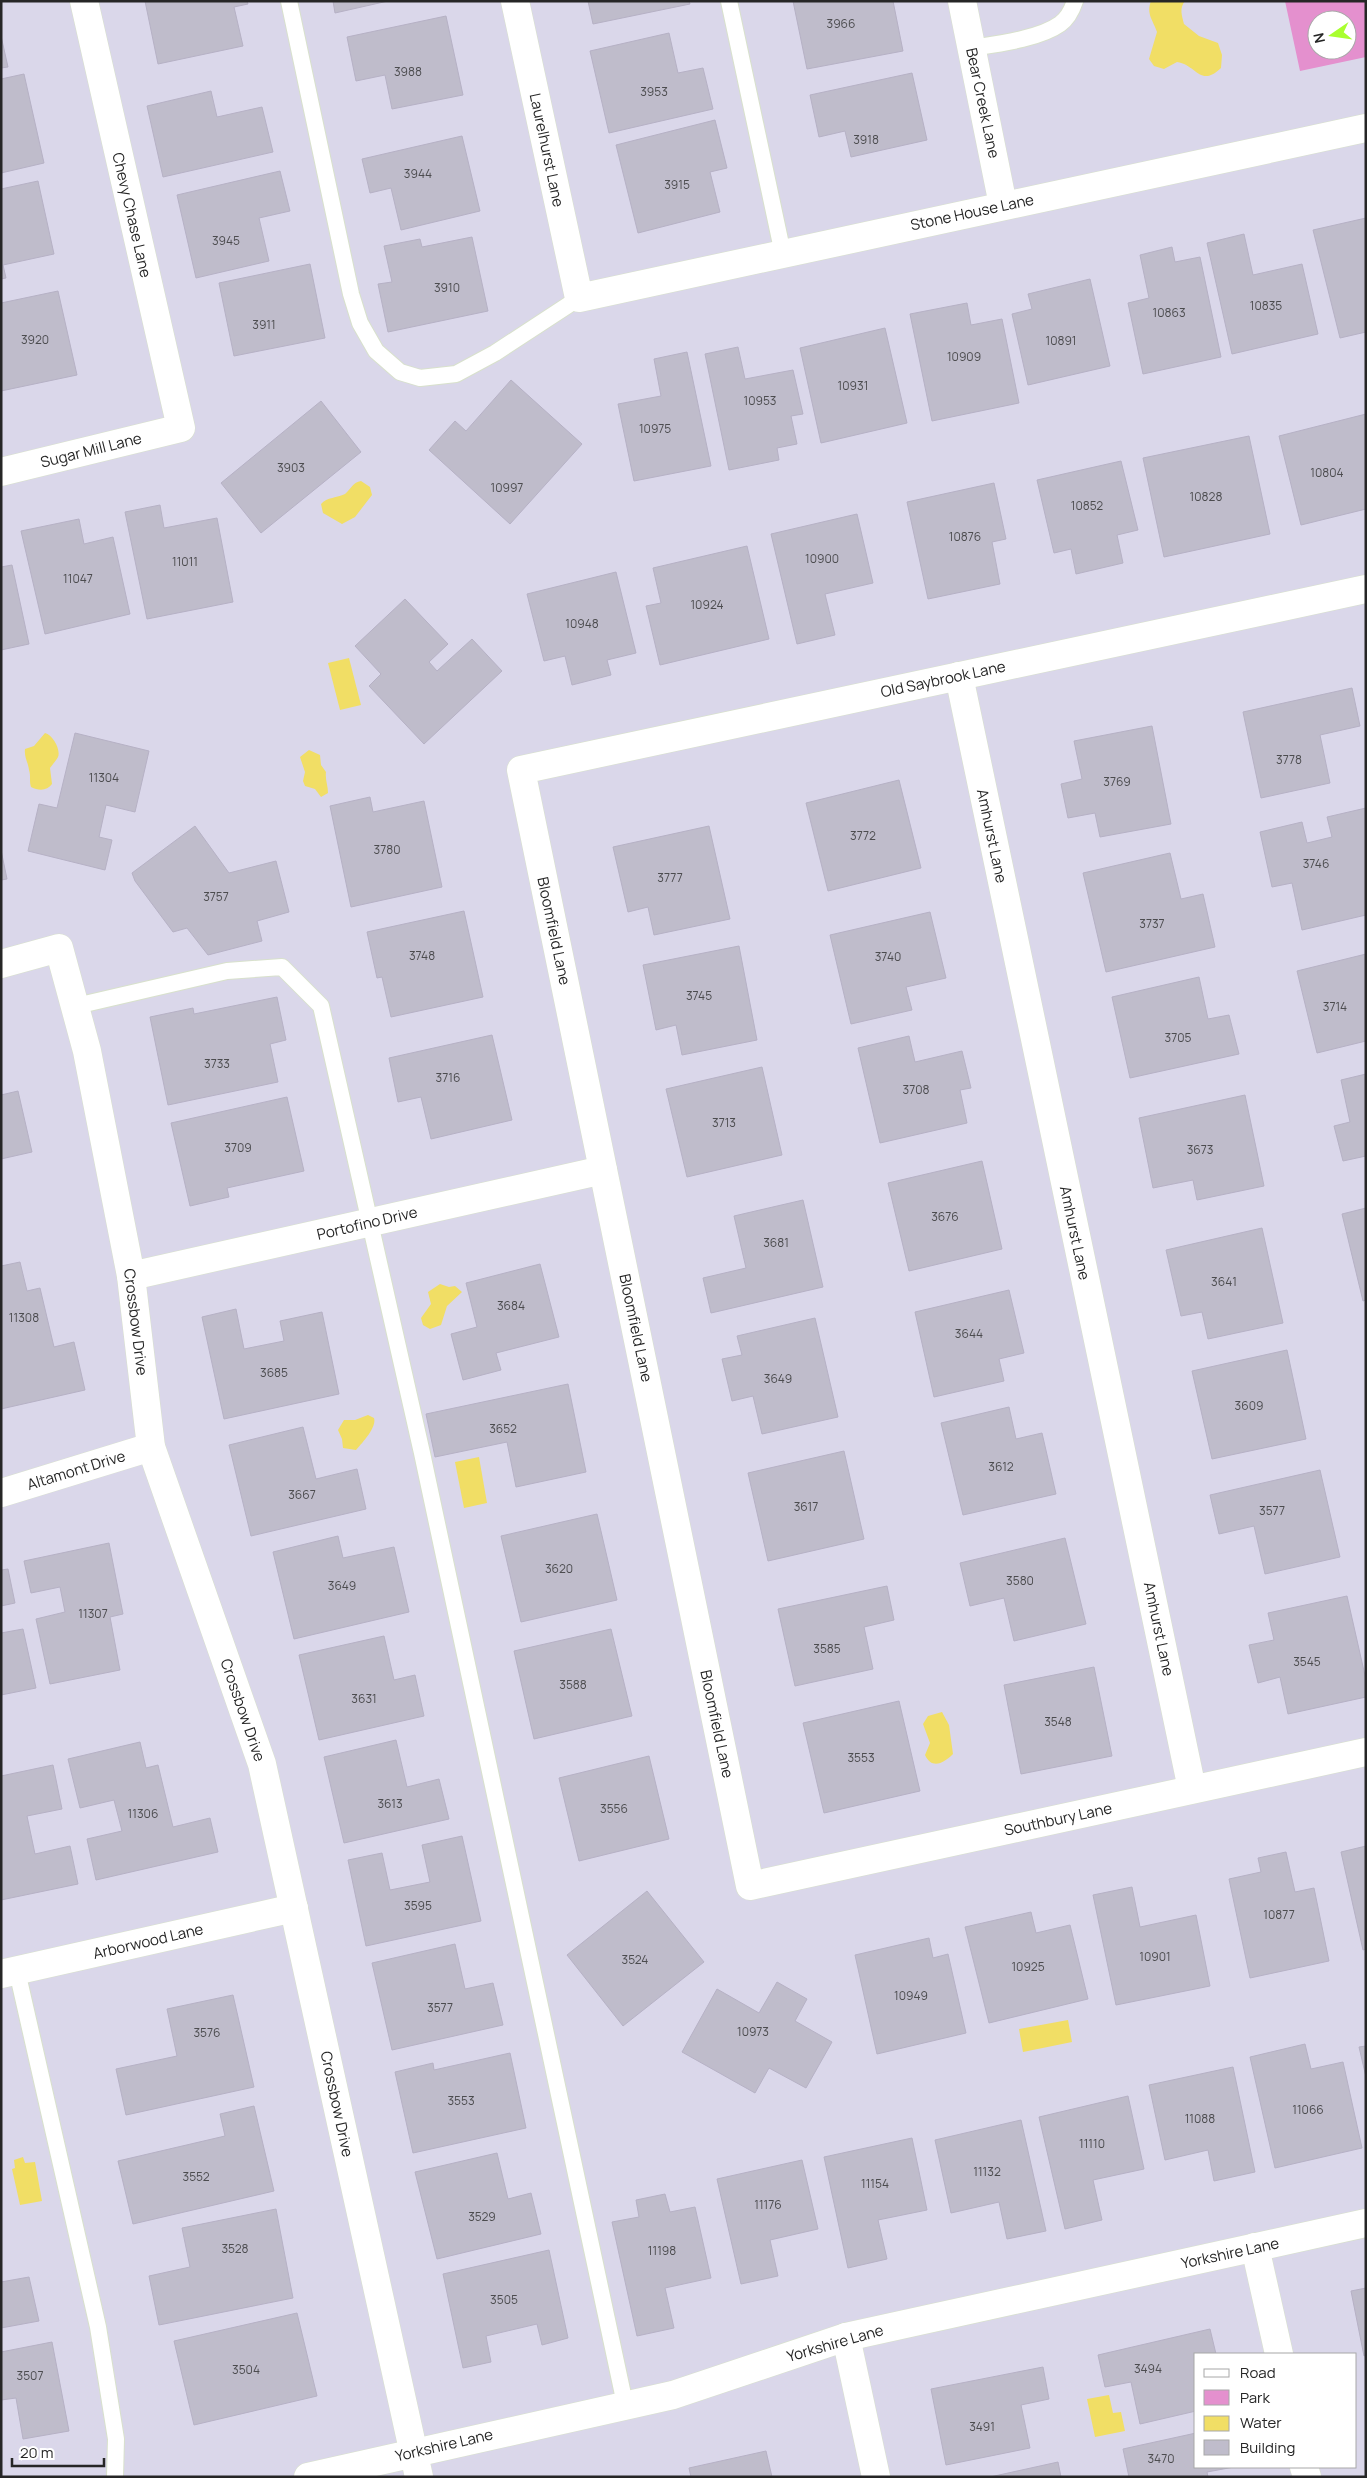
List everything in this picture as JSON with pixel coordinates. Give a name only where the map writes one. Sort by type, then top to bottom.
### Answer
[{"type":"street","name":"Chevy Chase Lane","points":[[84,1],[181,428]]},
{"type":"street","name":"Laurelhurst Lane","points":[[515,1],[579,298]]},
{"type":"street","name":"Bear Creek Lane","points":[[962,1],[1004,205]]},
{"type":"street","name":"Stone House Lane","points":[[579,298],[1366,128]]},
{"type":"street","name":"Sugar Mill Lane","points":[[1,472],[181,428]]},
{"type":"street","name":"Old Saybrook Lane","points":[[521,770],[1366,589]]},
{"type":"street","name":"Amhurst Lane","points":[[959,676],[1192,1789]]},
{"type":"street","name":"Bloomfield Lane","points":[[521,770],[750,1886]]},
{"type":"street","name":"Crossbow Drive","points":[[1,964],[59,948],[76,1006],[88,1051],[132,1276],[151,1447],[262,1764],[416,2464]]},
{"type":"street","name":"Portofino Drive","points":[[132,1276],[604,1170]]},
{"type":"street","name":"Altamont Drive","points":[[1,1493],[151,1447]]},
{"type":"street","name":"Southbury Lane","points":[[750,1886],[1366,1752]]},
{"type":"street","name":"Arborwood Lane","points":[[9,1973],[294,1908]]},
{"type":"street","name":"Yorkshire Lane","points":[[308,2477],[416,2464],[625,2404],[673,2395],[846,2337],[1366,2223]]},
{"type":"street","points":[[1255,2247],[1279,2353]]},
{"type":"street","points":[[846,2337],[876,2477]]},
{"type":"lane","points":[[288,1],[351,294],[360,323],[376,351],[400,372],[420,378],[456,374],[495,353],[579,298]]},
{"type":"lane","points":[[729,1],[783,254]]},
{"type":"lane","points":[[972,48],[1004,42],[1053,28],[1060,24],[1071,11],[1075,1]]},
{"type":"lane","points":[[76,1006],[227,971],[282,967],[321,1006],[424,1463],[625,2404]]},
{"type":"lane","points":[[9,1973],[98,2327],[116,2439],[115,2477]]},
{"type":"green space","points":[[1285,1],[1366,1],[1366,57],[1357,59],[1357,10],[1307,10],[1307,60],[1352,60],[1300,71]]},
{"type":"water","points":[[1151,1],[1185,1],[1182,9],[1184,24],[1199,36],[1218,43],[1222,55],[1221,68],[1214,74],[1203,76],[1184,64],[1177,62],[1164,69],[1154,66],[1149,59],[1157,32],[1149,10]]},
{"type":"water","points":[[361,481],[370,487],[372,495],[355,517],[342,524],[323,513],[321,504],[323,502],[345,494],[354,484]]},
{"type":"water","points":[[349,658],[361,705],[340,710],[328,663]]},
{"type":"water","points":[[45,733],[53,740],[59,754],[50,768],[52,784],[48,788],[40,790],[31,787],[25,749],[34,746]]},
{"type":"water","points":[[309,750],[320,755],[321,765],[326,772],[328,793],[321,797],[315,789],[305,786],[303,781],[305,772],[300,757]]},
{"type":"water","points":[[440,1284],[449,1287],[455,1286],[462,1292],[447,1306],[441,1325],[430,1329],[423,1325],[421,1318],[431,1304],[428,1292]]},
{"type":"water","points":[[368,1415],[374,1418],[374,1422],[366,1439],[356,1450],[343,1448],[338,1430],[344,1420],[355,1420]]},
{"type":"water","points":[[479,1457],[487,1503],[464,1508],[455,1462]]},
{"type":"water","points":[[942,1712],[949,1725],[953,1754],[946,1760],[935,1764],[928,1760],[925,1755],[930,1743],[923,1724],[928,1716]]},
{"type":"water","points":[[1068,2020],[1072,2042],[1023,2052],[1019,2029]]},
{"type":"water","points":[[23,2157],[25,2163],[35,2162],[42,2201],[20,2205],[12,2169],[15,2168],[14,2160]]},
{"type":"water","points":[[1109,2395],[1113,2413],[1121,2412],[1125,2431],[1095,2437],[1087,2399]]},
{"type":"building","points":[[145,1],[247,1],[248,4],[234,7],[243,46],[158,64]]},
{"type":"building","points":[[333,1],[388,1],[335,13]]},
{"type":"building","points":[[588,1],[689,1],[690,4],[593,24]]},
{"type":"building","points":[[793,1],[893,1],[903,51],[807,69]]},
{"type":"building","points":[[446,16],[463,95],[392,109],[385,75],[356,81],[347,37]]},
{"type":"building","points":[[669,33],[678,73],[703,68],[713,109],[609,133],[590,51]]},
{"type":"building","points":[[1,36],[8,67],[1,68]]},
{"type":"building","points":[[912,73],[927,140],[851,157],[845,131],[819,137],[810,95]]},
{"type":"building","points":[[24,74],[44,163],[1,173],[1,79]]},
{"type":"building","points":[[211,91],[217,117],[262,107],[273,152],[163,177],[147,106]]},
{"type":"building","points":[[715,120],[727,168],[710,172],[720,212],[638,233],[616,145]]},
{"type":"building","points":[[462,136],[480,211],[401,230],[391,188],[370,193],[362,159]]},
{"type":"building","points":[[280,171],[290,211],[259,218],[269,261],[196,278],[177,195]]},
{"type":"building","points":[[38,181],[54,254],[3,265],[6,278],[1,279],[1,189]]},
{"type":"building","points":[[1366,218],[1366,332],[1340,338],[1313,230]]},
{"type":"building","points":[[1244,234],[1253,275],[1302,264],[1318,334],[1232,354],[1207,243]]},
{"type":"building","points":[[472,237],[488,311],[388,332],[378,284],[392,282],[384,246],[420,239],[422,247]]},
{"type":"building","points":[[1172,247],[1175,262],[1200,257],[1221,357],[1143,374],[1128,303],[1149,298],[1140,255]]},
{"type":"building","points":[[310,264],[325,338],[234,356],[219,283]]},
{"type":"building","points":[[1090,279],[1110,366],[1028,385],[1012,314],[1032,309],[1028,294]]},
{"type":"building","points":[[58,291],[77,375],[1,391],[1,303]]},
{"type":"building","points":[[967,303],[971,325],[1002,319],[1019,403],[932,421],[910,314]]},
{"type":"building","points":[[885,328],[907,423],[821,443],[800,348]]},
{"type":"building","points":[[738,347],[745,379],[793,370],[803,414],[791,416],[797,444],[777,448],[779,460],[729,470],[705,354]]},
{"type":"building","points":[[687,352],[711,466],[634,481],[618,404],[661,396],[654,359]]},
{"type":"building","points":[[511,380],[582,444],[510,524],[429,450],[455,421],[466,431]]},
{"type":"building","points":[[321,401],[361,452],[261,533],[221,483]]},
{"type":"building","points":[[1366,414],[1366,509],[1301,525],[1279,436]]},
{"type":"building","points":[[1249,436],[1270,534],[1164,557],[1143,458]]},
{"type":"building","points":[[1121,461],[1138,530],[1117,535],[1123,563],[1076,574],[1071,549],[1054,553],[1037,480]]},
{"type":"building","points":[[994,483],[1006,539],[992,542],[1000,584],[928,599],[907,502]]},
{"type":"building","points":[[160,505],[164,528],[217,518],[233,602],[147,619],[125,512]]},
{"type":"building","points":[[857,514],[873,583],[825,594],[835,635],[797,644],[771,534]]},
{"type":"building","points":[[79,519],[84,544],[113,537],[130,614],[45,634],[21,531]]},
{"type":"building","points":[[747,546],[769,639],[660,665],[646,606],[661,603],[653,568]]},
{"type":"building","points":[[12,565],[29,644],[1,650],[1,567]]},
{"type":"building","points":[[616,572],[636,653],[607,660],[611,675],[572,685],[565,656],[544,661],[527,594]]},
{"type":"building","points":[[405,599],[448,644],[429,662],[437,671],[472,639],[502,671],[424,744],[369,686],[381,674],[355,646]]},
{"type":"building","points":[[1352,688],[1360,726],[1320,735],[1330,783],[1261,798],[1243,712]]},
{"type":"building","points":[[1152,726],[1171,824],[1100,837],[1095,813],[1068,818],[1061,784],[1082,779],[1074,741]]},
{"type":"building","points":[[75,733],[149,751],[135,812],[106,805],[99,837],[112,840],[105,870],[28,851],[39,804],[57,808]]},
{"type":"building","points":[[899,780],[921,868],[828,891],[806,803]]},
{"type":"building","points":[[370,797],[373,812],[424,801],[442,887],[351,907],[330,806]]},
{"type":"building","points":[[1366,808],[1366,915],[1302,930],[1292,883],[1272,887],[1260,832],[1302,822],[1307,843],[1332,837],[1327,817]]},
{"type":"building","points":[[195,826],[229,873],[276,861],[289,912],[257,921],[262,941],[208,955],[187,928],[173,932],[135,881],[132,873]]},
{"type":"building","points":[[709,826],[730,919],[654,935],[648,907],[628,912],[613,847]]},
{"type":"building","points":[[1,850],[7,879],[1,880]]},
{"type":"building","points":[[1170,853],[1181,899],[1203,894],[1215,947],[1106,972],[1083,873]]},
{"type":"building","points":[[464,911],[483,997],[391,1017],[382,977],[377,978],[367,932]]},
{"type":"building","points":[[930,912],[946,978],[906,987],[912,1010],[851,1024],[830,935]]},
{"type":"building","points":[[739,946],[757,1040],[682,1055],[676,1025],[656,1030],[643,965]]},
{"type":"building","points":[[1366,954],[1366,1041],[1317,1053],[1297,971]]},
{"type":"building","points":[[1199,977],[1208,1019],[1229,1015],[1239,1054],[1130,1078],[1112,997]]},
{"type":"building","points":[[277,997],[286,1040],[270,1044],[278,1082],[168,1105],[150,1017],[193,1008],[194,1014]]},
{"type":"building","points":[[492,1035],[512,1120],[431,1139],[421,1097],[398,1102],[389,1058]]},
{"type":"building","points":[[909,1036],[915,1062],[962,1051],[971,1088],[960,1090],[967,1123],[880,1143],[858,1048]]},
{"type":"building","points":[[762,1067],[782,1155],[687,1177],[666,1089]]},
{"type":"building","points":[[1366,1074],[1366,1156],[1343,1161],[1334,1126],[1350,1122],[1341,1080]]},
{"type":"building","points":[[18,1091],[32,1152],[1,1159],[1,1095]]},
{"type":"building","points":[[1245,1095],[1264,1186],[1197,1200],[1193,1180],[1153,1188],[1139,1118]]},
{"type":"building","points":[[287,1097],[304,1171],[227,1188],[229,1197],[190,1206],[171,1123]]},
{"type":"building","points":[[982,1161],[1002,1249],[909,1271],[888,1183]]},
{"type":"building","points":[[803,1200],[823,1287],[711,1313],[703,1278],[746,1268],[734,1216]]},
{"type":"building","points":[[1366,1208],[1366,1300],[1363,1301],[1342,1214]]},
{"type":"building","points":[[1262,1228],[1283,1323],[1208,1339],[1202,1312],[1181,1316],[1166,1250]]},
{"type":"building","points":[[20,1262],[27,1291],[40,1288],[54,1347],[74,1342],[85,1390],[1,1409],[1,1266]]},
{"type":"building","points":[[540,1264],[559,1337],[496,1353],[501,1370],[463,1380],[451,1334],[477,1327],[466,1283]]},
{"type":"building","points":[[1009,1290],[1024,1353],[999,1359],[1004,1381],[934,1397],[915,1312]]},
{"type":"building","points":[[236,1309],[244,1349],[284,1341],[280,1321],[322,1312],[339,1394],[224,1419],[202,1317]]},
{"type":"building","points":[[815,1318],[838,1417],[762,1434],[753,1396],[732,1401],[722,1359],[742,1355],[737,1336]]},
{"type":"building","points":[[1287,1350],[1306,1439],[1212,1459],[1192,1371]]},
{"type":"building","points":[[568,1384],[586,1472],[516,1487],[507,1442],[435,1457],[426,1414]]},
{"type":"building","points":[[1009,1407],[1016,1439],[1042,1433],[1056,1494],[963,1515],[941,1423]]},
{"type":"building","points":[[303,1427],[316,1479],[357,1469],[366,1509],[251,1536],[229,1445]]},
{"type":"building","points":[[844,1451],[864,1539],[768,1561],[748,1473]]},
{"type":"building","points":[[1320,1470],[1340,1557],[1265,1574],[1254,1526],[1219,1534],[1210,1495]]},
{"type":"building","points":[[597,1514],[617,1600],[521,1622],[501,1536]]},
{"type":"building","points":[[338,1536],[343,1558],[394,1547],[409,1612],[294,1639],[273,1552]]},
{"type":"building","points":[[1065,1538],[1086,1624],[1014,1641],[1004,1598],[970,1606],[960,1563]]},
{"type":"building","points":[[109,1543],[123,1614],[110,1617],[120,1670],[50,1684],[36,1619],[65,1612],[60,1587],[31,1593],[24,1561]]},
{"type":"building","points":[[8,1569],[15,1603],[1,1606],[1,1570]]},
{"type":"building","points":[[887,1586],[894,1620],[864,1627],[873,1669],[795,1686],[778,1609]]},
{"type":"building","points":[[1347,1596],[1366,1680],[1366,1697],[1288,1714],[1280,1677],[1258,1683],[1249,1645],[1274,1640],[1268,1613]]},
{"type":"building","points":[[23,1629],[36,1688],[1,1695],[1,1633]]},
{"type":"building","points":[[611,1629],[632,1716],[534,1739],[514,1651]]},
{"type":"building","points":[[384,1636],[394,1680],[415,1675],[424,1716],[319,1740],[299,1655]]},
{"type":"building","points":[[1094,1667],[1112,1756],[1021,1774],[1004,1685]]},
{"type":"building","points":[[899,1701],[920,1791],[824,1813],[803,1723]]},
{"type":"building","points":[[396,1740],[407,1787],[439,1779],[449,1819],[344,1843],[324,1757]]},
{"type":"building","points":[[140,1742],[146,1768],[158,1765],[173,1827],[210,1818],[218,1852],[96,1880],[87,1839],[122,1831],[114,1800],[80,1808],[68,1759]]},
{"type":"building","points":[[649,1756],[669,1839],[579,1861],[559,1778]]},
{"type":"building","points":[[53,1765],[62,1809],[27,1816],[35,1854],[70,1846],[78,1884],[1,1900],[1,1776]]},
{"type":"building","points":[[462,1836],[481,1921],[366,1946],[348,1860],[382,1853],[390,1890],[430,1882],[422,1845]]},
{"type":"building","points":[[1366,1846],[1366,1949],[1363,1950],[1341,1852]]},
{"type":"building","points":[[1286,1852],[1295,1892],[1314,1888],[1329,1961],[1250,1978],[1229,1879],[1261,1872],[1258,1858]]},
{"type":"building","points":[[1132,1887],[1140,1927],[1196,1915],[1210,1986],[1116,2005],[1093,1895]]},
{"type":"building","points":[[647,1891],[704,1962],[623,2026],[567,1955]]},
{"type":"building","points":[[1031,1912],[1036,1933],[1070,1925],[1088,1999],[989,2023],[965,1927]]},
{"type":"building","points":[[929,1938],[933,1958],[948,1954],[966,2033],[877,2054],[855,1955]]},
{"type":"building","points":[[455,1944],[465,1989],[493,1983],[503,2025],[392,2050],[372,1963]]},
{"type":"building","points":[[777,1982],[807,1999],[795,2021],[832,2042],[806,2088],[769,2068],[755,2093],[682,2052],[717,1989],[759,2013]]},
{"type":"building","points":[[233,1995],[254,2087],[126,2115],[116,2069],[177,2056],[167,2009]]},
{"type":"building","points":[[1305,2044],[1311,2069],[1343,2062],[1362,2148],[1275,2168],[1250,2057]]},
{"type":"building","points":[[1366,2046],[1366,2077],[1359,2047]]},
{"type":"building","points":[[510,2053],[526,2128],[413,2153],[395,2072],[433,2063],[434,2070]]},
{"type":"building","points":[[1233,2067],[1255,2172],[1214,2181],[1208,2150],[1165,2160],[1149,2085]]},
{"type":"building","points":[[1128,2096],[1144,2169],[1093,2180],[1102,2220],[1065,2229],[1039,2117]]},
{"type":"building","points":[[254,2106],[274,2191],[133,2224],[118,2161],[225,2136],[220,2114]]},
{"type":"building","points":[[1021,2120],[1046,2231],[1007,2239],[999,2202],[951,2213],[935,2140]]},
{"type":"building","points":[[912,2138],[927,2210],[878,2220],[887,2259],[848,2268],[824,2157]]},
{"type":"building","points":[[497,2153],[508,2199],[531,2193],[541,2234],[437,2259],[415,2172]]},
{"type":"building","points":[[802,2160],[818,2229],[770,2240],[778,2276],[741,2284],[717,2179]]},
{"type":"building","points":[[665,2194],[670,2212],[695,2207],[711,2278],[665,2288],[674,2328],[637,2336],[612,2222],[639,2217],[636,2200]]},
{"type":"building","points":[[276,2209],[293,2298],[159,2325],[149,2276],[190,2267],[182,2228]]},
{"type":"building","points":[[549,2250],[568,2338],[542,2345],[537,2324],[486,2336],[491,2362],[463,2368],[443,2274]]},
{"type":"building","points":[[29,2277],[39,2321],[1,2328],[1,2282]]},
{"type":"building","points":[[1366,2288],[1366,2355],[1364,2356],[1351,2291]]},
{"type":"building","points":[[297,2313],[317,2396],[194,2425],[174,2341]]},
{"type":"building","points":[[1210,2329],[1216,2353],[1194,2353],[1194,2411],[1140,2424],[1131,2382],[1105,2387],[1098,2355]]},
{"type":"building","points":[[52,2342],[69,2431],[23,2439],[16,2398],[1,2400],[1,2352]]},
{"type":"building","points":[[1043,2367],[1049,2399],[1021,2405],[1030,2448],[946,2465],[931,2389]]},
{"type":"building","points":[[1194,2433],[1194,2468],[1229,2468],[1207,2472],[1208,2477],[1129,2477],[1123,2449]]},
{"type":"building","points":[[766,2451],[772,2477],[691,2477],[689,2468]]},
{"type":"building","points":[[1058,2462],[1061,2477],[990,2477]]}]
